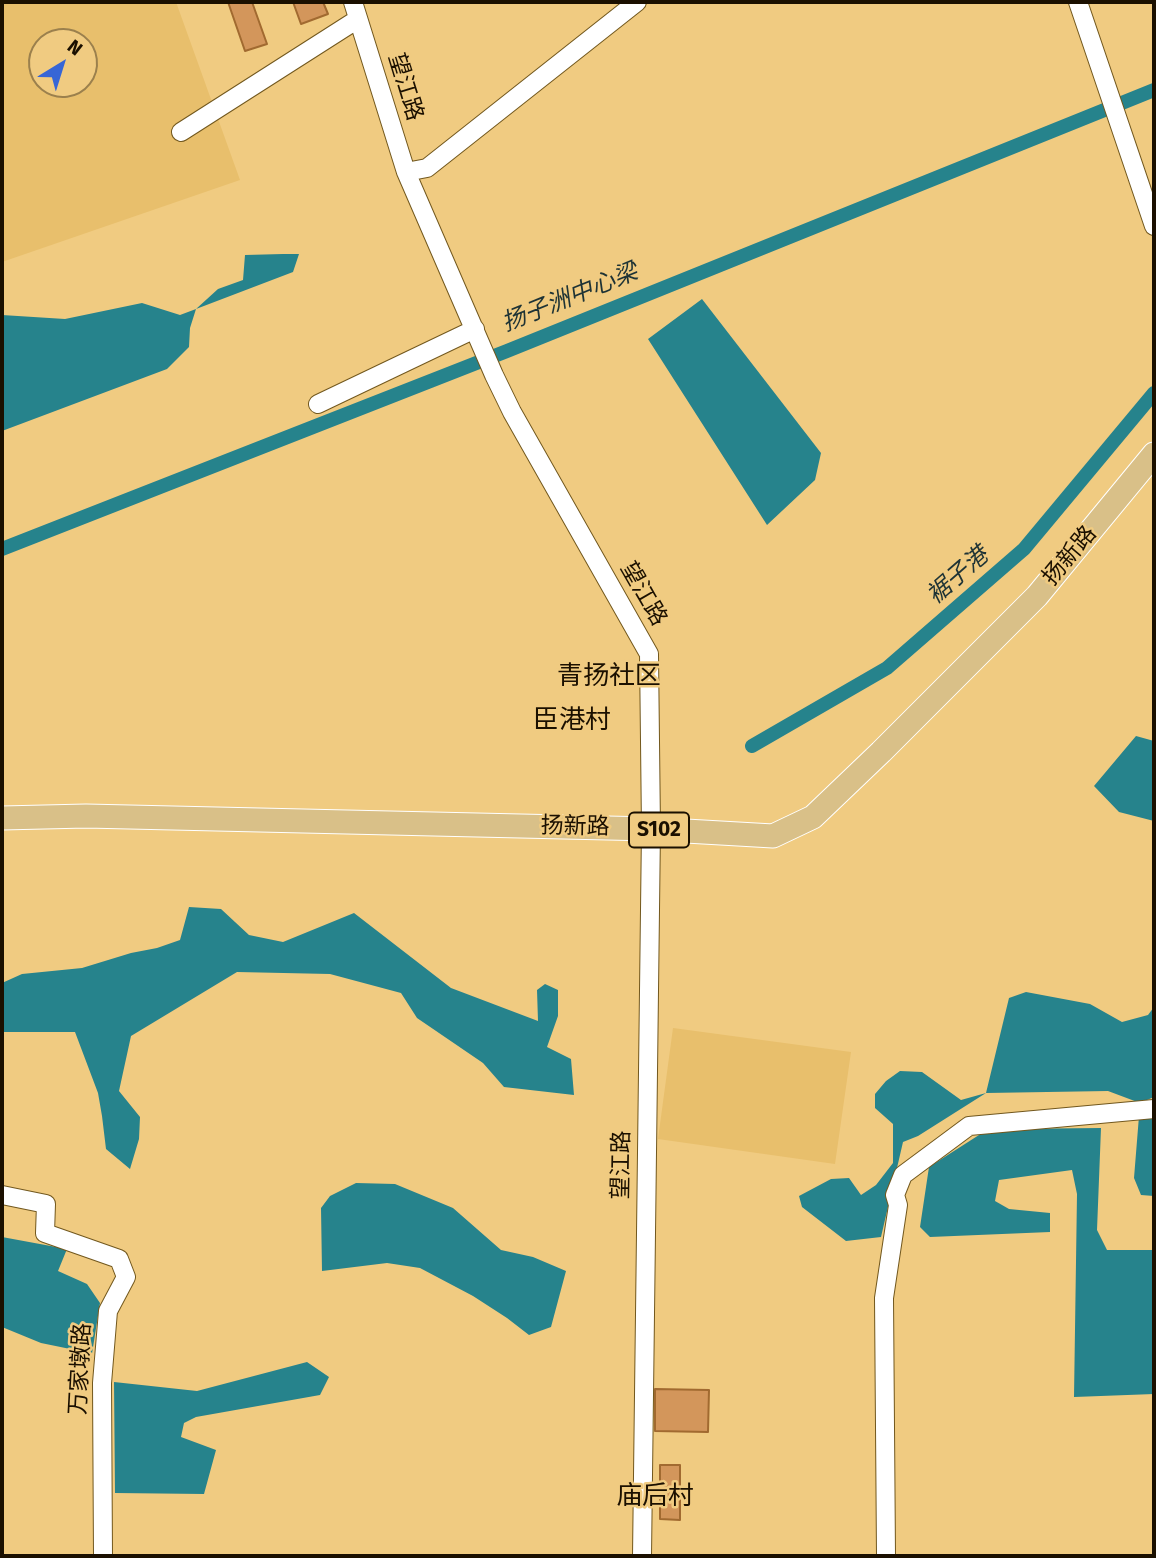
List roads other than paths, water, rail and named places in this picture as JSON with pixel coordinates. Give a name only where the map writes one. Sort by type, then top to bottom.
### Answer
[{"type":"main road","name":"扬新路","points":[[2,818],[86,816],[651,829],[774,836],[813,817],[1037,596],[1154,454]]},
{"type":"street","points":[[406,172],[427,168],[636,2]]},
{"type":"street","points":[[1078,2],[1154,226]]},
{"type":"street","points":[[181,132],[355,10]]},
{"type":"street","name":"望江路","points":[[355,10],[406,172],[494,375],[512,412],[649,654],[651,829],[642,1556]]},
{"type":"street","points":[[318,404],[477,337]]},
{"type":"street","points":[[886,1556],[884,1298],[898,1205],[895,1195],[903,1175],[969,1126],[1154,1110]]},
{"type":"street","name":"万家墩路","points":[[2,1195],[46,1204],[45,1233],[119,1259],[126,1277],[108,1311],[102,1382],[103,1556]]},
{"type":"water","points":[[299,254],[293,272],[196,309],[218,289],[243,280],[245,255]]},
{"type":"water","points":[[702,299],[821,453],[815,480],[767,525],[648,339]]},
{"type":"water","points":[[142,303],[180,315],[196,309],[190,328],[189,347],[167,369],[2,431],[2,315],[65,319]]},
{"type":"water","points":[[1136,736],[1154,741],[1154,821],[1119,812],[1094,786]]},
{"type":"water","points":[[189,907],[221,909],[249,935],[283,942],[354,913],[451,988],[538,1021],[537,990],[545,984],[558,990],[558,1016],[547,1047],[571,1059],[574,1095],[504,1087],[483,1063],[417,1018],[401,993],[330,974],[237,972],[131,1036],[119,1091],[140,1117],[139,1139],[130,1169],[106,1149],[98,1093],[75,1032],[2,1032],[2,983],[22,974],[82,968],[180,940]]},
{"type":"water","points":[[1026,992],[1090,1004],[1122,1022],[1148,1015],[1154,1007],[1154,1097],[1140,1103],[1108,1091],[986,1093],[1009,998]]},
{"type":"water","points":[[900,1071],[922,1072],[961,1100],[986,1093],[918,1136],[903,1142],[881,1237],[846,1241],[802,1207],[799,1196],[831,1179],[849,1178],[861,1195],[876,1185],[893,1163],[893,1124],[875,1108],[875,1094],[886,1081]]},
{"type":"water","points":[[1139,1116],[1151,1118],[1154,1122],[1154,1196],[1141,1195],[1134,1178]]},
{"type":"water","points":[[1101,1128],[1097,1230],[1107,1250],[1154,1250],[1154,1394],[1074,1397],[1077,1194],[1072,1170],[999,1180],[995,1201],[1009,1209],[1050,1213],[1050,1232],[930,1237],[920,1227],[929,1167],[979,1135],[1001,1129]]},
{"type":"water","points":[[356,1183],[395,1184],[453,1208],[501,1250],[533,1257],[566,1271],[551,1327],[529,1335],[473,1296],[420,1268],[387,1263],[322,1271],[321,1208],[330,1196]]},
{"type":"water","points":[[2,1237],[67,1249],[58,1271],[87,1284],[100,1303],[91,1360],[87,1336],[80,1351],[41,1343],[2,1327]]},
{"type":"water","points":[[307,1362],[329,1377],[320,1395],[196,1417],[184,1423],[181,1437],[216,1450],[204,1494],[115,1493],[114,1382],[197,1391]]},
{"type":"waterway","name":"扬子洲中心梁","points":[[2,549],[507,351],[1154,90]]},
{"type":"waterway","name":"裾子港","points":[[752,746],[887,668],[1024,549],[1154,393]]},
{"type":"district","name":"青扬社区","points":[[609,677]]},
{"type":"district","name":"臣港村","points":[[572,721]]},
{"type":"district","name":"庙后村","points":[[655,1497]]}]
